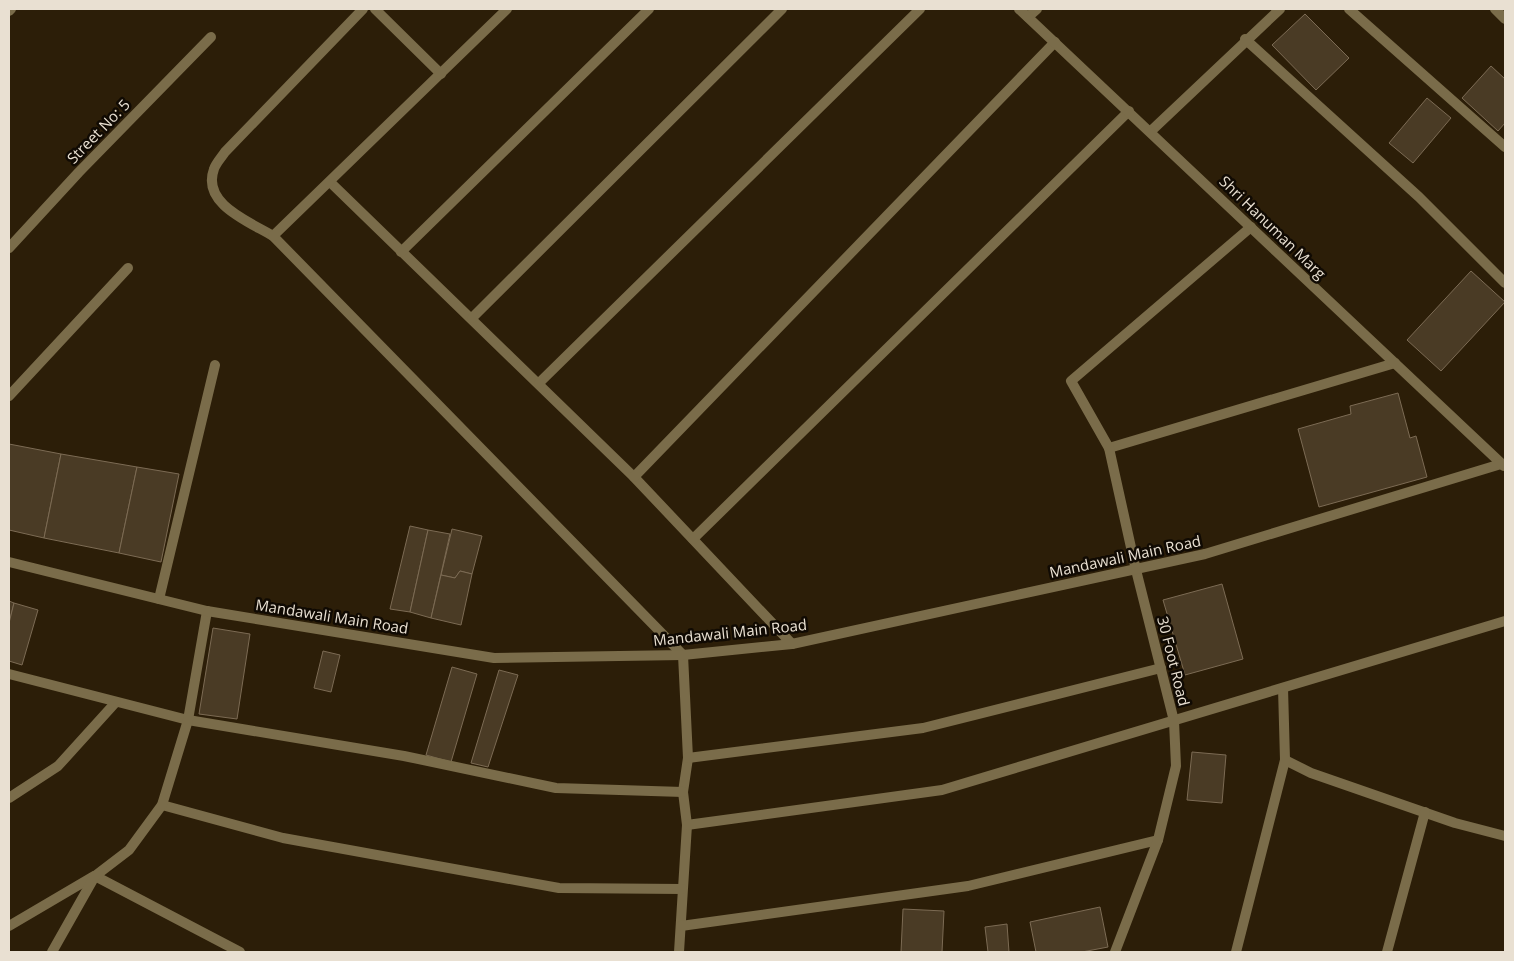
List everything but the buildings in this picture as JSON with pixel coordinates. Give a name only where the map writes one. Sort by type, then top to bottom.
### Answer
[{"type":"street","points":[[363,9],[224,152],[214,169],[212,188],[220,203],[273,236],[683,655],[688,758],[684,792],[686,825],[679,952]]},
{"type":"street","points":[[375,9],[441,74]]},
{"type":"street","points":[[273,236],[507,9]]},
{"type":"street","points":[[401,252],[649,9]]},
{"type":"street","points":[[472,318],[782,9]]},
{"type":"street","points":[[539,383],[920,9]]},
{"type":"street","name":"Shri Hanuman Marg","points":[[1019,9],[1151,131],[1503,466]]},
{"type":"street","points":[[1028,17],[1037,9]]},
{"type":"street","points":[[1151,131],[1245,40],[1280,9]]},
{"type":"street","points":[[1349,9],[1505,147]]},
{"type":"street","points":[[1495,9],[1505,19]]},
{"type":"street","name":"Street No: 5","points":[[9,248],[79,172],[211,37]]},
{"type":"street","points":[[1245,40],[1419,197],[1505,283]]},
{"type":"street","points":[[634,477],[1054,42]]},
{"type":"street","points":[[693,539],[1129,111]]},
{"type":"street","points":[[330,182],[634,477],[792,644]]},
{"type":"street","name":"30 Foot Road","points":[[1115,952],[1158,840],[1176,766],[1174,721],[1136,570],[1109,448],[1071,381],[1251,227]]},
{"type":"street","points":[[9,396],[128,268]]},
{"type":"street","points":[[160,599],[215,364]]},
{"type":"street","points":[[1109,448],[1395,364]]},
{"type":"street","name":"Mandawali Main Road","points":[[9,562],[207,611],[494,658],[683,655],[792,644],[1136,570],[1205,554],[1503,466]]},
{"type":"street","points":[[9,926],[95,876],[129,850],[162,804],[188,720],[207,611]]},
{"type":"street","points":[[686,825],[942,790],[1505,621]]},
{"type":"street","points":[[688,758],[924,728],[1160,668]]},
{"type":"street","points":[[11,677],[188,720],[404,756],[556,788],[684,792]]},
{"type":"street","points":[[1236,952],[1284,760],[1283,688]]},
{"type":"street","points":[[9,798],[58,766],[116,702]]},
{"type":"street","points":[[1284,760],[1311,774],[1505,836]]},
{"type":"street","points":[[162,804],[283,838],[559,888],[682,889]]},
{"type":"street","points":[[1387,952],[1425,812]]},
{"type":"street","points":[[681,926],[968,886],[1158,840]]},
{"type":"street","points":[[52,952],[95,876]]},
{"type":"street","points":[[95,876],[240,952]]}]
